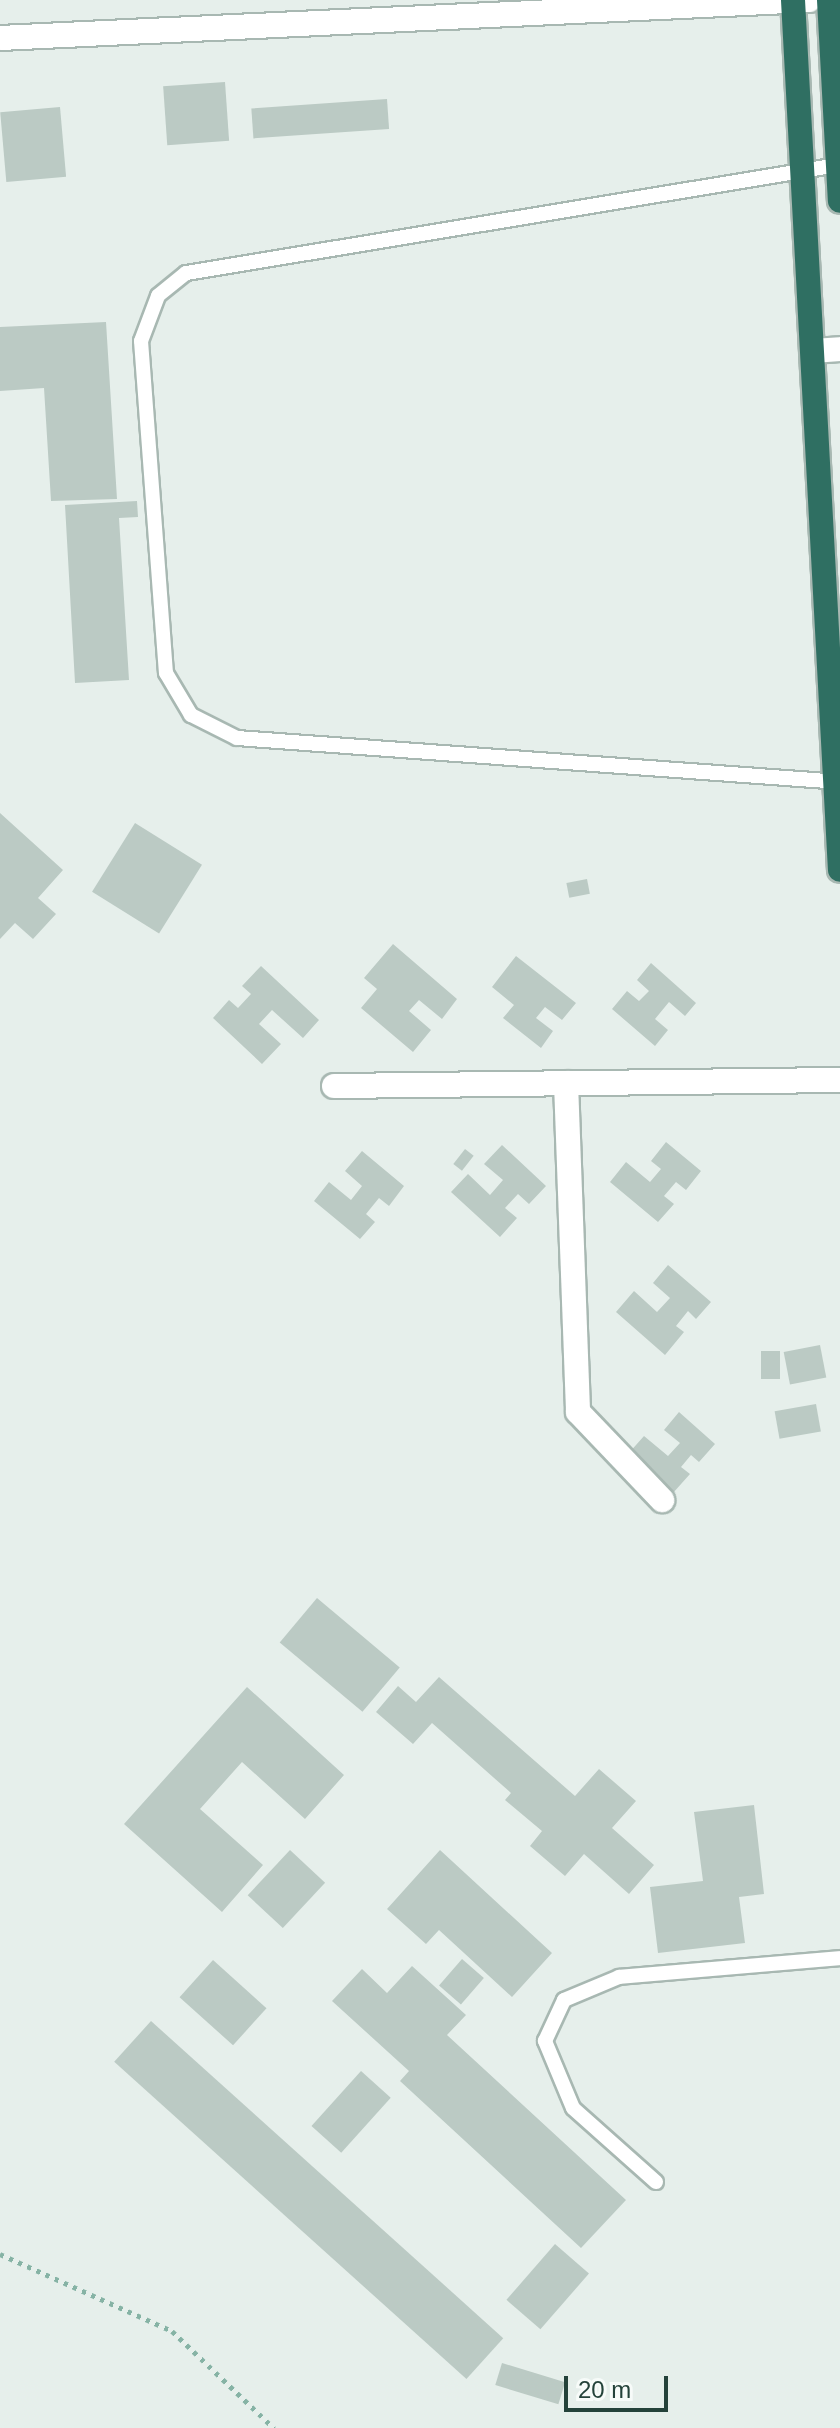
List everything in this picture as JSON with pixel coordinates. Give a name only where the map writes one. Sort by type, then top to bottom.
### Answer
[{"type":"highway","points":[[793,0],[838,782],[840,870]]},
{"type":"highway","points":[[829,0],[840,201]]},
{"type":"street","points":[[0,38],[809,0]]},
{"type":"street","points":[[813,351],[840,349]]},
{"type":"street","points":[[334,1086],[840,1080]]},
{"type":"street","points":[[566,1083],[578,1412],[662,1500]]},
{"type":"lane","points":[[838,165],[802,168],[186,273],[158,296],[141,341],[166,673],[191,715],[237,738],[838,782]]},
{"type":"lane","points":[[656,2182],[573,2108],[545,2041],[564,2000],[619,1977],[840,1958]]},
{"type":"path","points":[[0,2254],[172,2331],[274,2428]]},
{"type":"building","points":[[225,82],[229,141],[167,145],[163,86]]},
{"type":"building","points":[[387,99],[389,129],[253,138],[251,108]]},
{"type":"building","points":[[60,107],[66,177],[6,182],[0,112]]},
{"type":"building","points":[[106,322],[117,499],[51,501],[44,388],[0,391],[0,327]]},
{"type":"building","points":[[137,501],[138,517],[119,518],[129,680],[75,683],[65,505]]},
{"type":"building","points":[[0,813],[63,870],[38,898],[56,914],[33,939],[15,923],[0,939]]},
{"type":"building","points":[[135,823],[202,865],[159,934],[92,892]]},
{"type":"building","points":[[587,879],[590,894],[569,898],[566,883]]},
{"type":"building","points":[[393,944],[457,999],[442,1019],[419,1000],[409,1011],[431,1030],[413,1052],[361,1008],[377,989],[364,978]]},
{"type":"building","points":[[516,956],[576,1003],[562,1020],[545,1007],[536,1018],[553,1031],[541,1048],[503,1018],[514,1005],[492,987]]},
{"type":"building","points":[[651,963],[696,1003],[685,1016],[669,1002],[655,1019],[668,1030],[655,1046],[612,1009],[627,991],[639,1001],[649,991],[637,980]]},
{"type":"building","points":[[261,966],[319,1020],[303,1038],[272,1010],[259,1024],[281,1044],[262,1064],[213,1018],[229,1000],[238,1008],[251,994],[242,986]]},
{"type":"building","points":[[666,1142],[701,1171],[686,1190],[676,1182],[664,1196],[674,1204],[658,1222],[610,1182],[626,1162],[650,1182],[661,1169],[651,1161]]},
{"type":"building","points":[[502,1145],[546,1186],[529,1204],[518,1194],[505,1208],[517,1218],[500,1237],[451,1192],[468,1174],[490,1195],[503,1180],[484,1164]]},
{"type":"building","points":[[465,1149],[474,1156],[462,1171],[453,1164]]},
{"type":"building","points":[[362,1151],[404,1186],[389,1206],[379,1198],[366,1214],[375,1222],[360,1239],[314,1201],[329,1182],[351,1200],[362,1186],[345,1171]]},
{"type":"building","points":[[668,1265],[711,1302],[696,1319],[688,1311],[676,1326],[684,1332],[665,1355],[616,1312],[634,1291],[657,1312],[670,1298],[653,1283]]},
{"type":"building","points":[[820,1345],[826,1377],[790,1384],[784,1352]]},
{"type":"building","points":[[761,1351],[780,1351],[780,1379],[761,1379]]},
{"type":"building","points":[[816,1404],[821,1432],[780,1439],[775,1411]]},
{"type":"building","points":[[679,1412],[715,1444],[699,1462],[691,1455],[681,1467],[690,1474],[673,1493],[628,1454],[644,1436],[668,1456],[680,1443],[664,1430]]},
{"type":"building","points":[[317,1598],[400,1667],[362,1712],[280,1642]]},
{"type":"building","points":[[439,1677],[575,1796],[599,1769],[636,1801],[612,1828],[654,1865],[629,1894],[584,1854],[565,1876],[530,1846],[542,1831],[505,1800],[511,1793],[432,1723],[413,1744],[376,1712],[398,1686],[416,1702]]},
{"type":"building","points":[[247,1687],[344,1775],[305,1819],[242,1762],[200,1809],[263,1865],[222,1912],[124,1824]]},
{"type":"building","points":[[754,1805],[764,1894],[739,1897],[745,1943],[658,1953],[650,1887],[703,1881],[694,1812]]},
{"type":"building","points":[[290,1850],[325,1883],[283,1928],[248,1895]]},
{"type":"building","points":[[440,1850],[552,1953],[512,1997],[439,1930],[426,1944],[387,1909]]},
{"type":"building","points":[[462,1959],[484,1978],[461,2004],[439,1985]]},
{"type":"building","points":[[213,1960],[267,2008],[233,2045],[180,1997]]},
{"type":"building","points":[[412,1966],[466,2015],[447,2035],[626,2200],[581,2248],[400,2081],[409,2071],[332,2001],[362,1969],[387,1993]]},
{"type":"building","points":[[151,2021],[503,2338],[466,2379],[114,2062]]},
{"type":"building","points":[[361,2071],[391,2098],[341,2153],[311,2126]]},
{"type":"building","points":[[555,2244],[589,2274],[540,2329],[506,2300]]},
{"type":"building","points":[[502,2363],[565,2382],[558,2404],[495,2385]]}]
